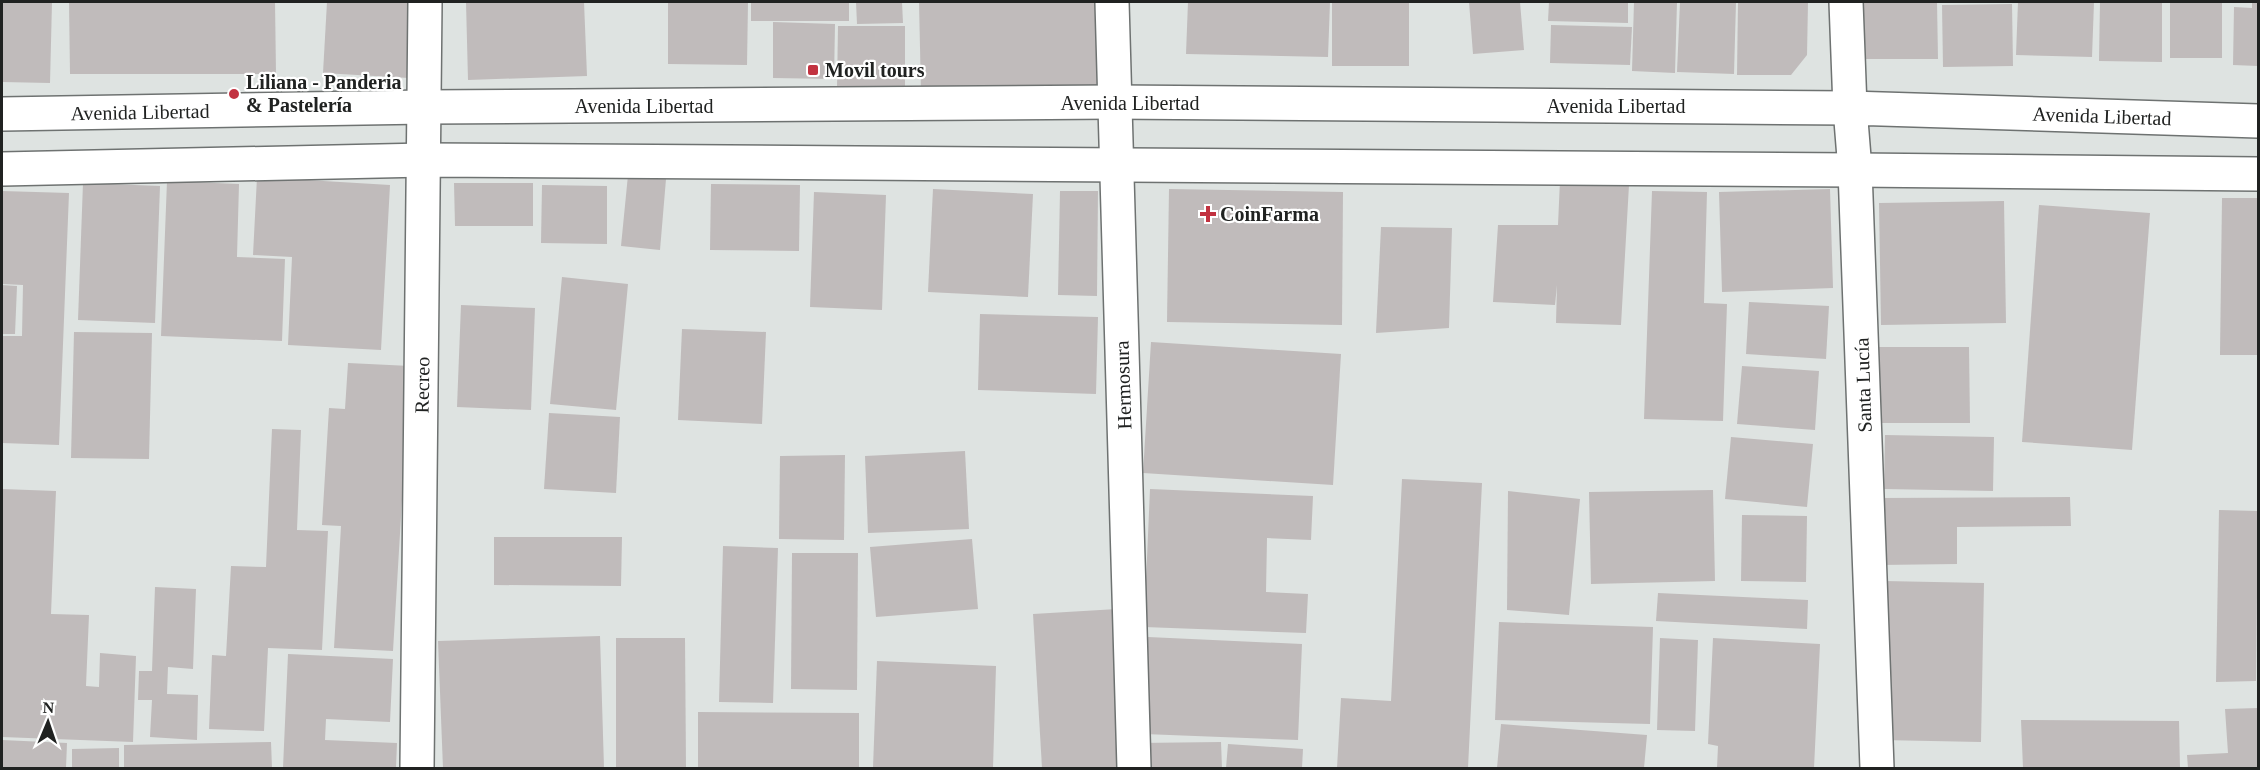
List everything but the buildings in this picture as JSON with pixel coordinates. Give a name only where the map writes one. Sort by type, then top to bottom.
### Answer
[{"type":"main road","name":"Recreo","points":[[417,768],[426,107],[425,2]]},
{"type":"main road","name":"Hermosura","points":[[1112,2],[1113,102],[1134,768]]},
{"type":"main road","name":"Santa Lucía","points":[[1846,2],[1855,170],[1877,768]]},
{"type":"main road","name":"Avenida Libertad","points":[[2,114],[426,107],[1113,102],[1850,108],[2259,121]]},
{"type":"main road","points":[[2,169],[425,160],[2259,174]]},
{"type":"place","name":"Movil tours","points":[[813,70]]},
{"type":"place","name":"Liliana - Panderia & Pastelería","points":[[234,94]]},
{"type":"place","name":"CoinFarma","points":[[1208,214]]}]
